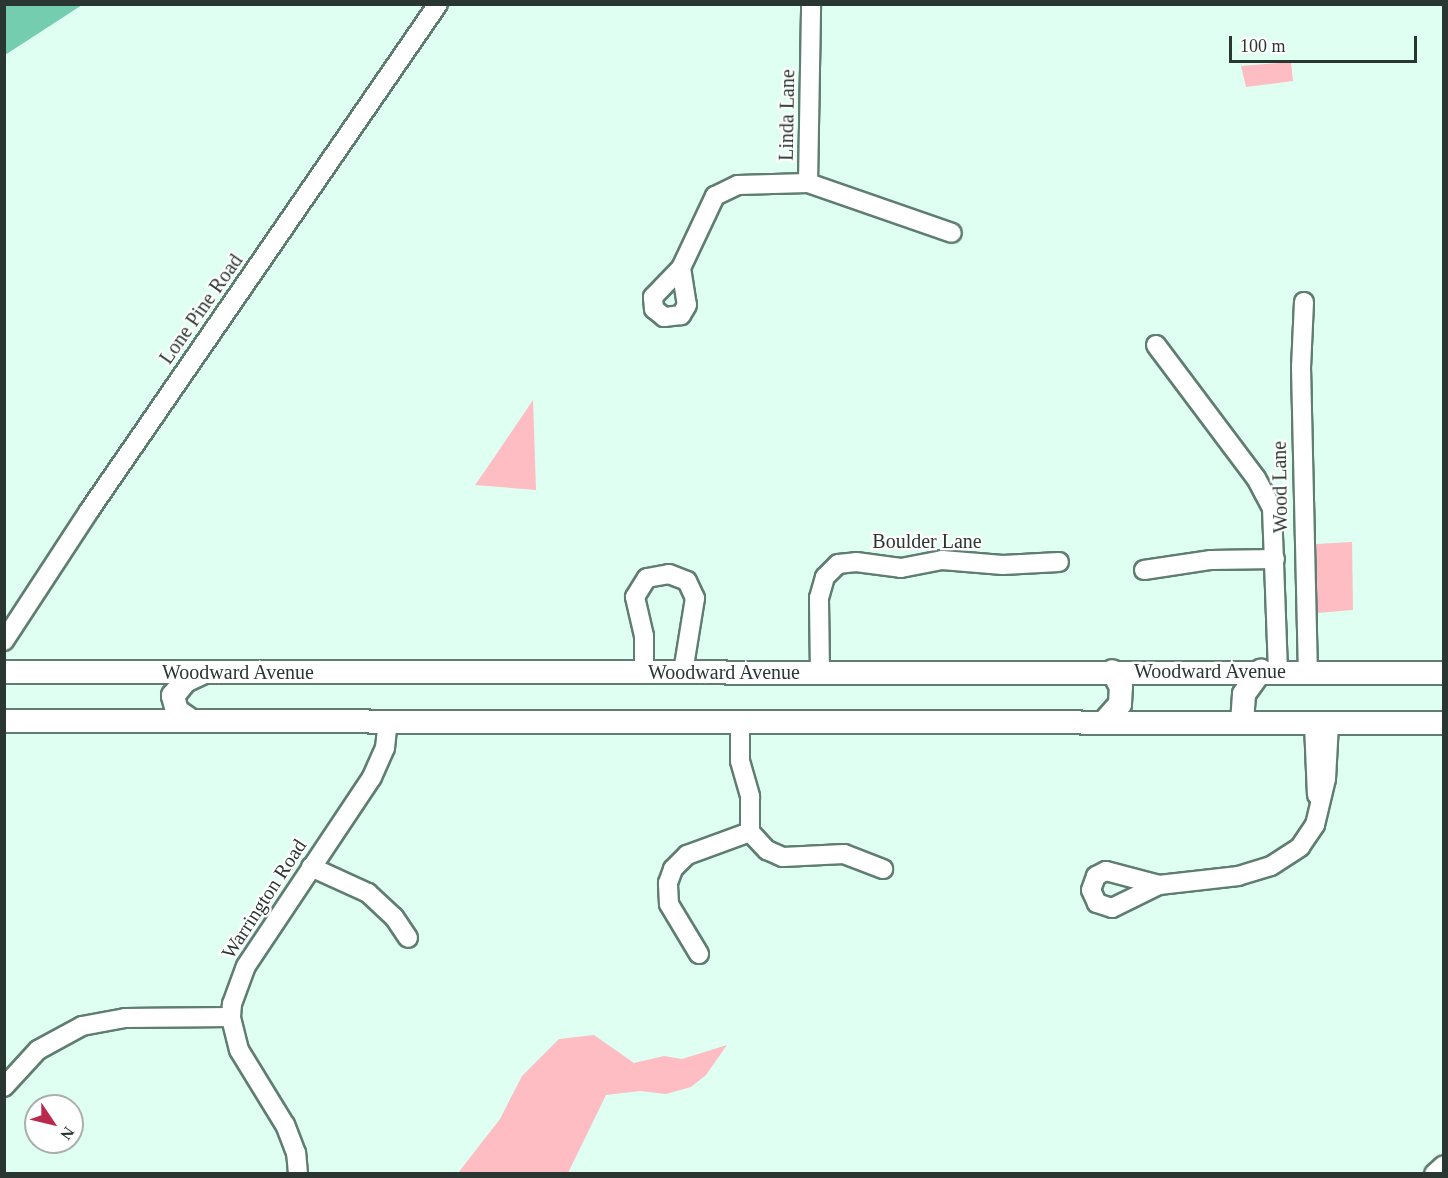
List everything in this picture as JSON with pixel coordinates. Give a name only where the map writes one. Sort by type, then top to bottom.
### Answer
[{"type":"main road","points":[[1104,722],[1120,704],[1121,687],[1112,671]]},
{"type":"main road","name":"Woodward Avenue","points":[[4,672],[1270,671],[1443,674]]},
{"type":"main road","points":[[1242,723],[1244,694],[1270,671]]},
{"type":"main road","points":[[192,721],[177,711],[173,696],[185,681],[206,672]]},
{"type":"main road","points":[[4,721],[1443,723]]},
{"type":"street","name":"Lone Pine Road","points":[[4,642],[88,510],[438,4]]},
{"type":"street","name":"Linda Lane","points":[[811,4],[808,183],[952,233]]},
{"type":"street","points":[[681,268],[706,211],[720,191],[738,185],[808,183]]},
{"type":"street","name":"Wood Lane","points":[[1304,302],[1301,366],[1308,672]]},
{"type":"street","points":[[1156,345],[1265,493],[1272,508],[1275,559],[1270,671]]},
{"type":"street","points":[[1144,570],[1211,560],[1275,559]]},
{"type":"street","name":"Boulder Lane","points":[[820,672],[819,598],[825,577],[838,564],[856,562],[901,568],[942,560],[1003,565],[1059,562]]},
{"type":"street","points":[[644,672],[644,636],[635,597],[647,578],[669,574],[687,581],[695,598],[683,672]]},
{"type":"street","name":"Warrington Road","points":[[231,1017],[246,966],[380,762],[388,721]]},
{"type":"street","points":[[740,722],[740,761],[750,797],[750,832],[767,850],[783,857],[844,854],[883,869]]},
{"type":"street","points":[[1159,885],[1226,879],[1271,866],[1305,842],[1318,812],[1321,724]]},
{"type":"street","points":[[699,954],[669,904],[668,883],[673,869],[699,849],[750,832]]},
{"type":"street","points":[[311,867],[368,893],[394,917],[408,938]]},
{"type":"street","points":[[4,1087],[38,1050],[82,1026],[124,1018],[231,1017],[244,1059],[293,1142],[298,1173]]},
{"type":"street","points":[[1434,1173],[1443,1165]]},
{"type":"shaded area","points":[[5,4],[82,4],[82,5],[5,55]]},
{"type":"shaded area","points":[[1291,62],[1293,81],[1246,87],[1241,66]]},
{"type":"shaded area","points":[[533,400],[536,490],[475,485],[489,465]]},
{"type":"shaded area","points":[[1352,542],[1353,610],[1317,613],[1316,544]]},
{"type":"shaded area","points":[[594,1035],[634,1063],[664,1056],[682,1059],[727,1045],[706,1075],[691,1087],[666,1094],[640,1091],[606,1095],[568,1173],[458,1173],[500,1119],[522,1076],[559,1039]]}]
